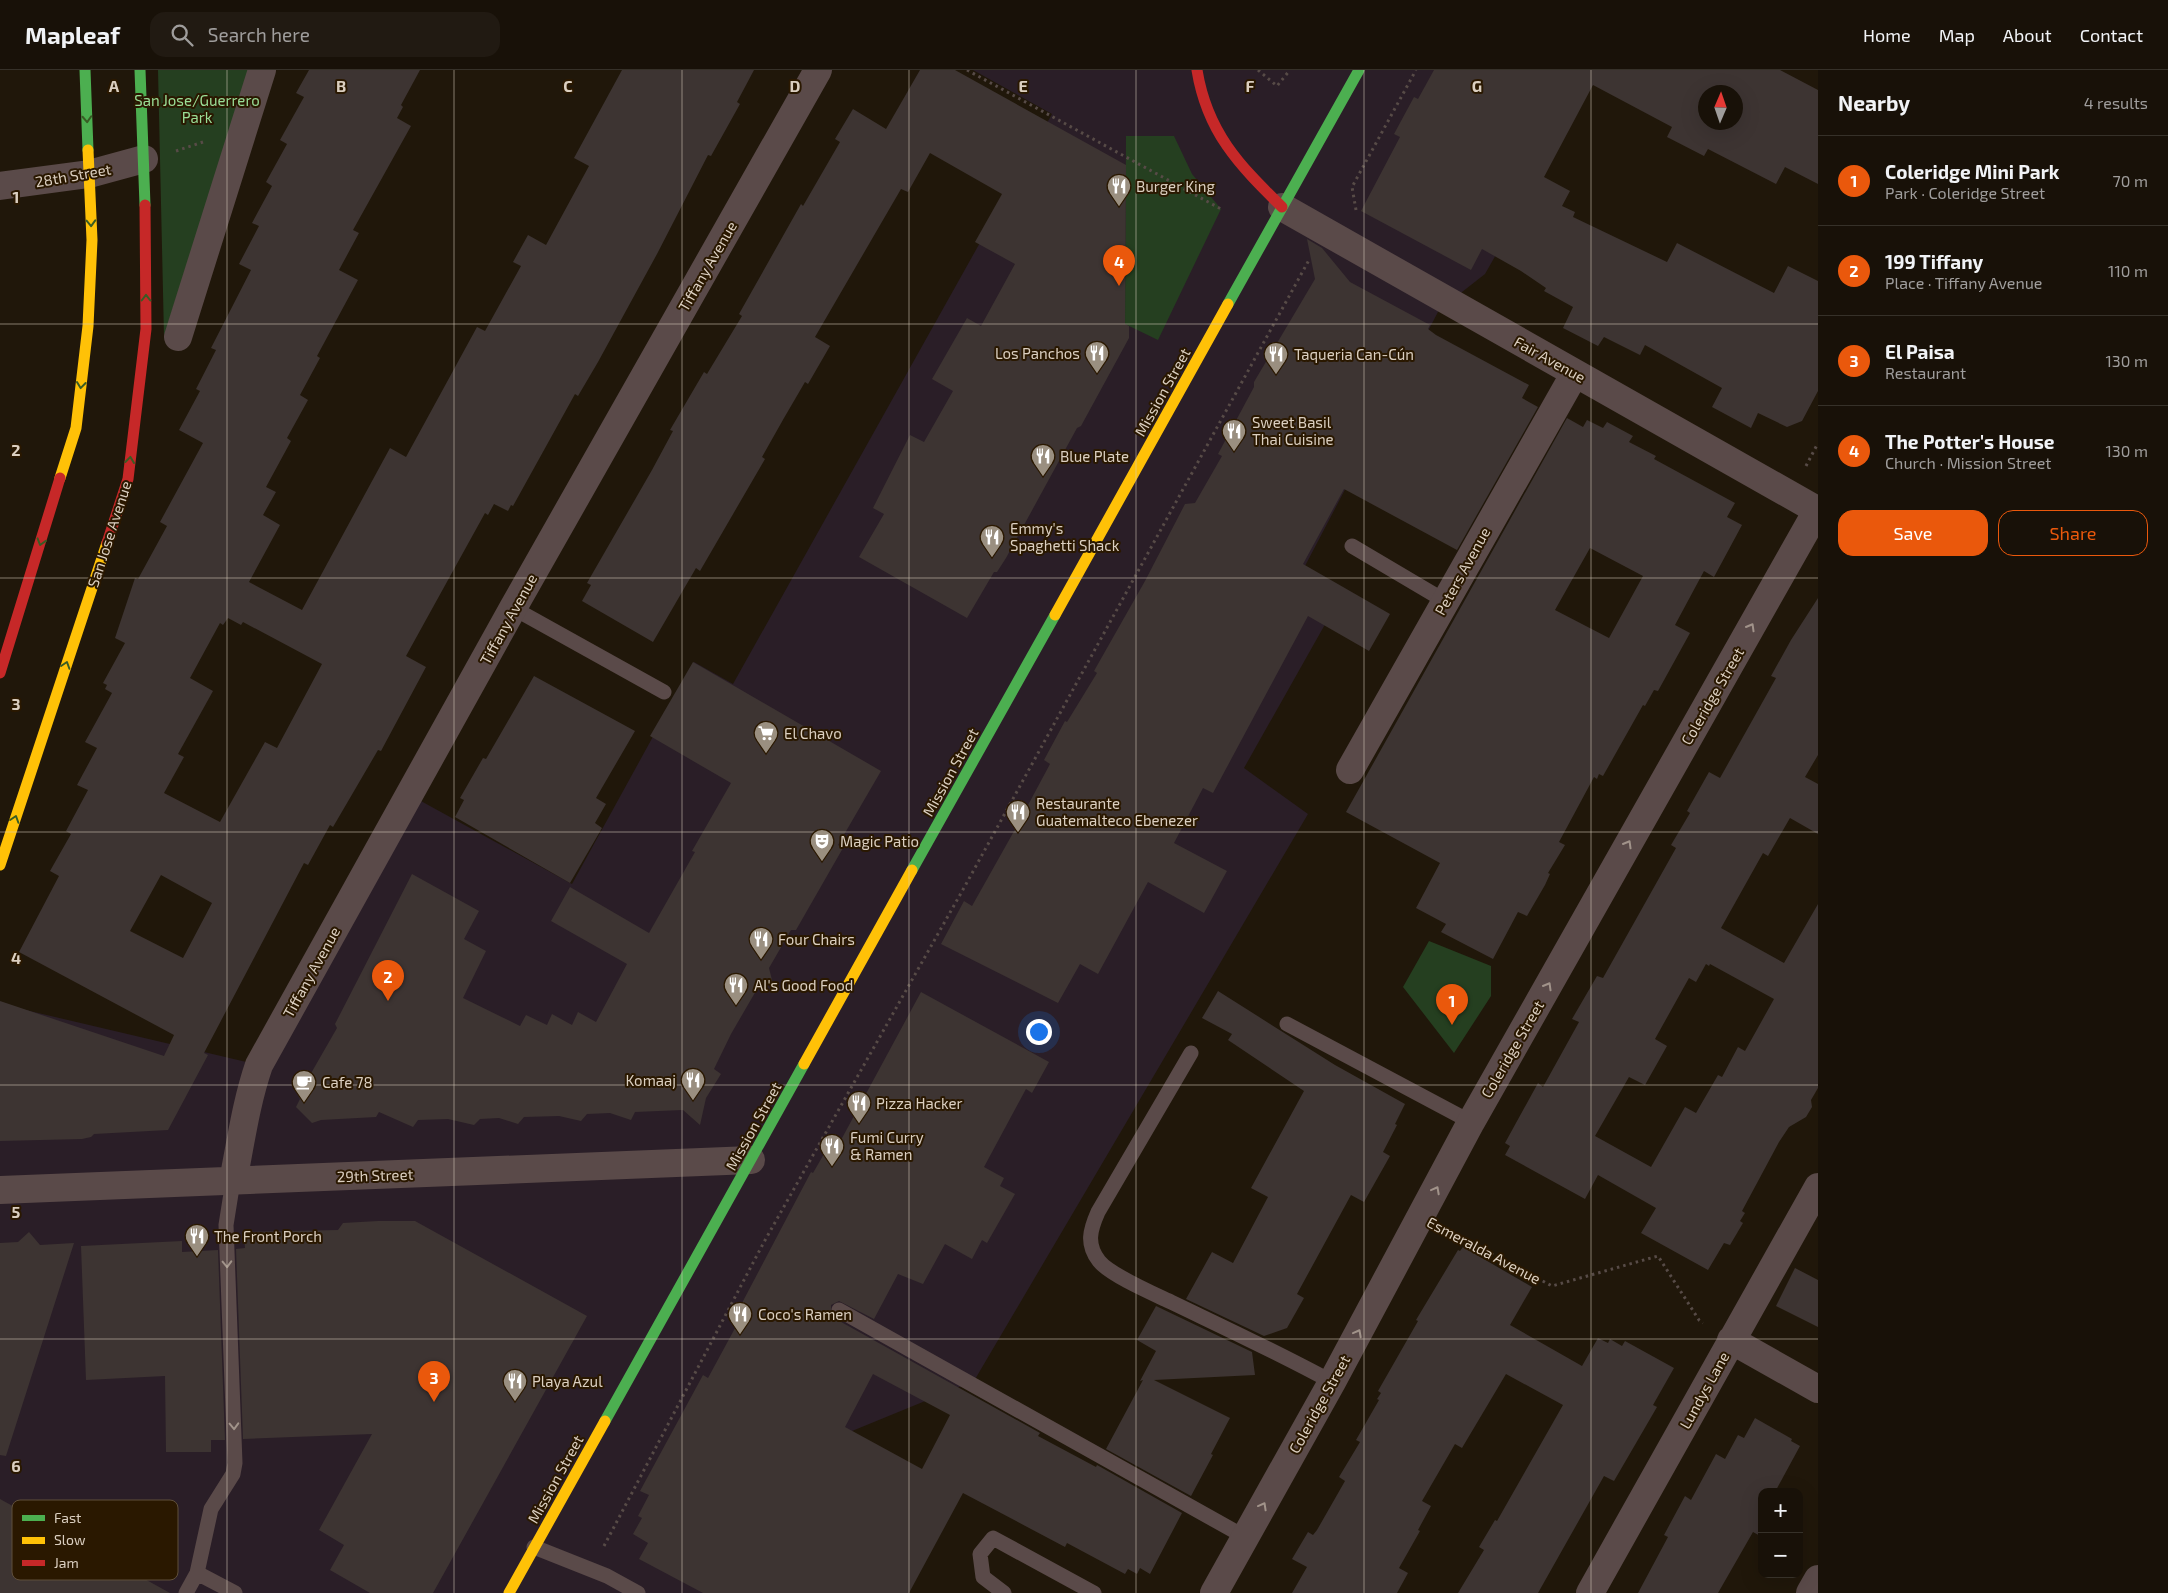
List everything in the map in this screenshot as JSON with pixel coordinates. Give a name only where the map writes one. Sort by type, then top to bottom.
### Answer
[{"type":"main road","points":[[0,673],[76,428],[88,326],[92,240],[85,70]]},
{"type":"main road","name":"San Jose Avenue","points":[[0,865],[128,479],[146,329],[144,159],[140,70]]},
{"type":"main road","points":[[1196,70],[1206,113],[1224,144],[1238,162],[1282,207]]},
{"type":"main road","name":"Mission Street","points":[[509,1593],[1359,70]]},
{"type":"street","points":[[178,337],[262,70]]},
{"type":"street","name":"Tiffany Avenue","points":[[233,1180],[244,1119],[259,1065],[513,608],[818,70]]},
{"type":"street","name":"28th Street","points":[[0,186],[89,174],[144,159]]},
{"type":"street","name":"Fair Avenue","points":[[1282,207],[1818,509]]},
{"type":"street","name":"Peters Avenue","points":[[1350,770],[1575,373]]},
{"type":"street","name":"Coleridge Street","points":[[1218,1586],[1332,1382],[1471,1122],[1818,509]]},
{"type":"street","name":"29th Street","points":[[0,1190],[751,1160]]},
{"type":"street","name":"Lundys Lane","points":[[1590,1593],[1818,1187]]},
{"type":"street","points":[[1732,1340],[1818,1389]]},
{"type":"street","points":[[1810,1593],[1818,1579]]},
{"type":"lane","points":[[1352,546],[1445,601]]},
{"type":"lane","points":[[513,608],[664,692]]},
{"type":"lane","points":[[1287,1024],[1471,1122]]},
{"type":"lane","points":[[1191,1053],[1098,1212],[1091,1227],[1089,1243],[1099,1262],[1127,1281],[1291,1360],[1332,1382]]},
{"type":"lane","points":[[186,1593],[197,1573],[211,1509],[233,1474],[235,1463],[226,1225],[233,1180]]},
{"type":"lane","points":[[839,1310],[1245,1537]]},
{"type":"lane","points":[[1004,1593],[982,1578],[980,1554],[993,1538],[1094,1593]]},
{"type":"lane","points":[[534,1547],[592,1570],[638,1593]]},
{"type":"lane","points":[[197,1573],[235,1593]]},
{"type":"path","points":[[967,70],[1221,210]]},
{"type":"path","points":[[1258,70],[1277,86],[1290,70]]},
{"type":"path","points":[[1352,187],[1416,70]]},
{"type":"path","points":[[144,159],[201,144],[208,137]]},
{"type":"path","points":[[592,1570],[764,1242],[970,877],[1310,260]]},
{"type":"path","name":"Esmeralda Avenue","points":[[1421,1216],[1552,1286],[1658,1256],[1699,1320],[1732,1340]]},
{"type":"shaded area","points":[[973,70],[1601,70],[1485,274],[1439,310],[1294,587],[1332,612],[1244,768],[1308,814],[974,1381],[852,1431],[749,1593],[0,1593],[0,1004],[259,1065],[410,795],[572,884],[694,662],[733,684],[1052,114]]},
{"type":"green space","name":"San Jose/Guerrero Park","points":[[158,70],[249,70],[164,336]]},
{"type":"green space","points":[[1126,136],[1174,136],[1192,174],[1221,209],[1158,340],[1125,324]]},
{"type":"green space","points":[[1429,941],[1491,966],[1491,996],[1454,1053],[1403,987]]},
{"type":"building","points":[[309,70],[420,70],[401,105],[403,107],[397,118],[411,126],[353,230],[359,233],[339,270],[358,280],[317,356],[320,358],[300,395],[308,400],[287,438],[291,441],[266,487],[276,492],[263,515],[280,525],[249,582],[302,610],[390,448],[406,457],[477,327],[485,331],[521,266],[513,262],[528,235],[546,245],[589,166],[574,158],[622,70],[754,70],[737,102],[740,104],[711,156],[708,155],[598,362],[578,396],[575,394],[513,506],[511,505],[508,511],[494,504],[488,515],[485,513],[406,656],[426,667],[381,751],[378,750],[333,827],[330,825],[308,865],[304,863],[204,1053],[208,1055],[168,1130],[94,1134],[91,1137],[82,1139],[0,1141],[0,1001],[164,1056],[174,1035],[19,952],[59,876],[50,871],[71,834],[66,831],[88,790],[77,785],[97,748],[85,742],[112,693],[105,689],[107,685],[103,683],[125,643],[115,638],[135,578],[138,579],[167,526],[160,522],[203,443],[179,430],[200,391],[196,389],[216,350],[211,348],[251,270],[239,264],[259,226],[252,223],[272,186],[266,182],[287,144],[280,140],[304,97],[296,93]],"holes":[[[228,618],[241,625],[243,622],[322,664],[277,748],[265,742],[220,822],[164,793],[184,757],[178,754],[213,691],[190,678],[220,623],[223,625]],[[161,875],[212,903],[183,958],[130,931]]]},
{"type":"building","points":[[920,70],[955,70],[1126,165],[1125,324],[1129,326],[1129,338],[1006,558],[997,572],[994,572],[967,618],[859,557],[884,514],[873,508],[910,435],[924,442],[953,391],[932,379],[967,318],[981,326],[1015,264],[975,242],[1002,194],[930,153],[908,192],[901,189],[815,337],[830,346],[808,384],[805,382],[784,418],[762,457],[765,459],[700,571],[696,568],[653,642],[582,601],[591,585],[587,583],[652,470],[673,431],[670,430],[704,372],[707,374],[742,316],[739,314],[801,204],[803,206],[840,142],[835,139],[853,109],[886,129]]},
{"type":"building","points":[[1434,70],[1780,70],[1818,90],[1818,184],[1785,167],[1776,184],[1708,149],[1704,156],[1667,137],[1672,127],[1593,85],[1544,177],[1570,191],[1562,206],[1575,212],[1573,217],[1667,262],[1677,243],[1774,293],[1788,266],[1818,281],[1818,391],[1802,421],[1787,427],[1758,413],[1751,428],[1712,407],[1722,388],[1645,345],[1640,355],[1604,337],[1598,346],[1563,328],[1573,307],[1544,291],[1546,288],[1521,271],[1482,249],[1471,270],[1361,211],[1400,137],[1394,134],[1414,97],[1418,99]]},
{"type":"building","points":[[1307,239],[1322,248],[1350,282],[1430,325],[1428,329],[1436,335],[1529,385],[1522,398],[1538,407],[1457,550],[1344,489],[1303,564],[1390,614],[1369,651],[1308,616],[1213,793],[1203,788],[1174,843],[1227,871],[1204,913],[1148,882],[1098,974],[1080,964],[1058,1003],[941,944],[964,901],[972,906],[1050,764],[1044,760],[1065,721],[1067,722],[1097,673],[1094,671],[1145,581],[1185,504],[1195,503],[1222,456],[1218,454],[1254,387],[1254,382],[1315,279]]},
{"type":"building","points":[[1567,418],[1583,427],[1587,420],[1603,428],[1607,422],[1633,436],[1629,442],[1656,456],[1654,459],[1735,503],[1727,517],[1742,525],[1714,577],[1704,571],[1675,625],[1690,633],[1658,691],[1654,690],[1645,706],[1643,705],[1603,776],[1599,774],[1597,779],[1594,777],[1559,842],[1565,845],[1548,873],[1550,874],[1545,885],[1527,916],[1518,912],[1493,959],[1441,932],[1446,924],[1416,908],[1440,863],[1346,812]],"holes":[[[1590,548],[1643,576],[1609,638],[1555,610]]]},
{"type":"building","points":[[1818,598],[1818,755],[1805,777],[1818,784],[1818,834],[1790,818],[1768,856],[1763,853],[1721,928],[1784,963],[1818,904],[1818,1088],[1811,1100],[1812,1107],[1806,1117],[1789,1127],[1779,1142],[1742,1211],[1745,1213],[1740,1221],[1743,1223],[1730,1245],[1724,1243],[1708,1270],[1641,1233],[1656,1208],[1598,1175],[1585,1199],[1505,1155],[1510,1146],[1505,1143],[1538,1083],[1543,1087],[1579,1022],[1572,1019],[1597,976],[1603,978],[1676,848],[1671,845],[1690,813],[1687,811],[1709,772],[1720,778],[1776,678],[1771,676]],"holes":[[[1706,964],[1709,966],[1710,964],[1774,999],[1745,1051],[1738,1047],[1722,1077],[1718,1075],[1696,1113],[1685,1107],[1651,1167],[1595,1136],[1629,1077],[1645,1085],[1667,1046],[1655,1039],[1689,978],[1696,982]]]},
{"type":"building","points":[[693,662],[881,771],[838,845],[843,848],[796,930],[791,930],[769,968],[773,984],[760,984],[731,1034],[714,1069],[721,1074],[706,1098],[700,1125],[683,1110],[635,1112],[631,1120],[610,1113],[587,1114],[581,1121],[559,1116],[524,1117],[518,1124],[499,1118],[480,1119],[474,1125],[448,1119],[418,1120],[413,1127],[379,1112],[376,1117],[321,1120],[312,1123],[296,1107],[300,1099],[292,1083],[306,1082],[337,1028],[335,1024],[412,874],[479,911],[464,939],[486,951],[463,998],[520,1026],[526,1015],[547,1025],[552,1014],[572,1025],[578,1012],[596,1022],[627,964],[551,921],[570,887],[649,933],[695,852],[692,851],[731,783],[650,736]]},
{"type":"building","points":[[534,676],[635,731],[596,798],[606,804],[595,823],[602,828],[570,883],[455,817],[464,800],[460,798],[483,758],[486,759]]},
{"type":"building","points":[[1218,991],[1335,1065],[1405,1104],[1383,1152],[1390,1156],[1364,1202],[1351,1195],[1297,1294],[1304,1298],[1287,1328],[1264,1336],[1186,1299],[1212,1252],[1233,1263],[1268,1197],[1251,1188],[1304,1091],[1228,1040],[1232,1034],[1202,1018]]},
{"type":"building","points":[[921,992],[1049,1062],[1032,1093],[1026,1089],[984,1167],[1004,1178],[1000,1186],[1015,1194],[987,1243],[982,1240],[972,1259],[945,1244],[923,1284],[898,1274],[874,1319],[839,1301],[831,1305],[831,1314],[834,1318],[1040,1433],[1038,1436],[1096,1467],[1097,1465],[1182,1513],[1150,1574],[1140,1568],[1137,1574],[1128,1569],[1125,1574],[1067,1543],[1065,1547],[963,1493],[909,1593],[703,1593],[639,1559],[648,1543],[633,1534],[642,1518],[638,1516],[649,1495],[640,1491],[703,1375],[708,1378],[747,1306],[742,1303],[811,1172],[813,1173],[832,1140],[841,1140]],"holes":[[[873,1374],[950,1415],[922,1469],[845,1427]]]},
{"type":"building","points":[[415,1221],[587,1316],[433,1593],[370,1593],[330,1570],[344,1545],[319,1530],[372,1434],[243,1439],[236,1249],[245,1248],[244,1232],[338,1230],[343,1223]]},
{"type":"building","points":[[29,1232],[40,1245],[74,1243],[6,1456],[0,1455],[0,1243],[18,1242]]},
{"type":"building","points":[[182,1241],[182,1252],[218,1250],[225,1440],[211,1440],[211,1452],[166,1452],[165,1376],[86,1380],[81,1246]]},
{"type":"building","points":[[1463,1247],[1532,1287],[1510,1325],[1582,1366],[1598,1338],[1608,1343],[1610,1339],[1622,1346],[1625,1341],[1674,1368],[1653,1405],[1657,1407],[1614,1481],[1604,1476],[1538,1593],[1458,1593],[1484,1550],[1479,1547],[1495,1520],[1497,1521],[1563,1405],[1506,1374],[1462,1448],[1455,1444],[1422,1501],[1431,1506],[1418,1530],[1420,1531],[1399,1568],[1408,1573],[1397,1593],[1292,1593],[1307,1567],[1292,1559],[1308,1532],[1313,1535],[1317,1530],[1345,1481],[1339,1477],[1360,1442],[1356,1440],[1379,1400],[1377,1399],[1381,1393],[1378,1391],[1418,1321],[1416,1320],[1458,1250],[1460,1251]]},
{"type":"building","points":[[1795,1268],[1818,1280],[1818,1327],[1776,1306]]},
{"type":"building","points":[[1156,1306],[1252,1352],[1255,1375],[1154,1380],[1230,1418],[1191,1496],[1106,1449],[1143,1380],[1140,1381],[1156,1351],[1137,1340]]},
{"type":"building","points":[[1755,1418],[1792,1439],[1791,1441],[1800,1446],[1777,1488],[1758,1488],[1758,1535],[1753,1532],[1718,1593],[1638,1593],[1668,1537],[1664,1535],[1685,1496],[1691,1500],[1716,1454],[1725,1459],[1738,1435],[1744,1438]]},
{"type":"building","points":[[0,1499],[12,1506],[12,1580],[146,1580],[170,1593],[0,1593]]},
{"type":"traffic: fast","points":[[85,70],[88,150]]},
{"type":"traffic: fast","points":[[140,70],[145,205]]},
{"type":"traffic: fast","points":[[1228,304],[1359,70]]},
{"type":"traffic: fast","points":[[912,870],[1055,615]]},
{"type":"traffic: fast","points":[[605,1421],[804,1064]]},
{"type":"traffic: slow","points":[[60,478],[76,428],[88,326],[92,240],[88,150]]},
{"type":"traffic: slow","points":[[1055,615],[1228,304]]},
{"type":"traffic: slow","points":[[0,865],[107,543]]},
{"type":"traffic: slow","points":[[804,1064],[912,870]]},
{"type":"traffic: slow","points":[[509,1593],[605,1421]]},
{"type":"traffic: jam","points":[[1197,70],[1208,112],[1217,130],[1239,162],[1282,207]]},
{"type":"traffic: jam","points":[[107,543],[128,479],[146,329],[145,205]]},
{"type":"traffic: jam","points":[[0,673],[60,478]]},
{"type":"place","name":"Burger King","points":[[1119,207]]},
{"type":"place","name":"The Potter's House","points":[[1119,286]]},
{"type":"place","name":"Los Panchos","points":[[1097,374]]},
{"type":"place","name":"Taqueria Can-Cún","points":[[1276,375]]},
{"type":"place","name":"Sweet Basil Thai Cuisine","points":[[1234,452]]},
{"type":"place","name":"Blue Plate","points":[[1043,477]]},
{"type":"place","name":"Emmy's Spaghetti Shack","points":[[992,558]]},
{"type":"place","name":"El Chavo","points":[[766,754]]},
{"type":"place","name":"Restaurante Guatemalteco Ebenezer","points":[[1018,833]]},
{"type":"place","name":"Magic Patio","points":[[822,862]]},
{"type":"place","name":"Four Chairs","points":[[761,960]]},
{"type":"place","name":"199 Tiffany","points":[[388,1001]]},
{"type":"place","name":"Al's Good Food","points":[[736,1006]]},
{"type":"place","name":"Coleridge Mini Park","points":[[1452,1025]]},
{"type":"place","name":"Komaaj","points":[[693,1101]]},
{"type":"place","name":"Cafe 78","points":[[304,1103]]},
{"type":"place","name":"Pizza Hacker","points":[[859,1124]]},
{"type":"place","name":"Fumi Curry & Ramen","points":[[832,1167]]},
{"type":"place","name":"The Front Porch","points":[[197,1257]]},
{"type":"place","name":"Coco's Ramen","points":[[740,1335]]},
{"type":"place","name":"El Paisa","points":[[434,1402]]},
{"type":"place","name":"Playa Azul","points":[[515,1402]]}]
